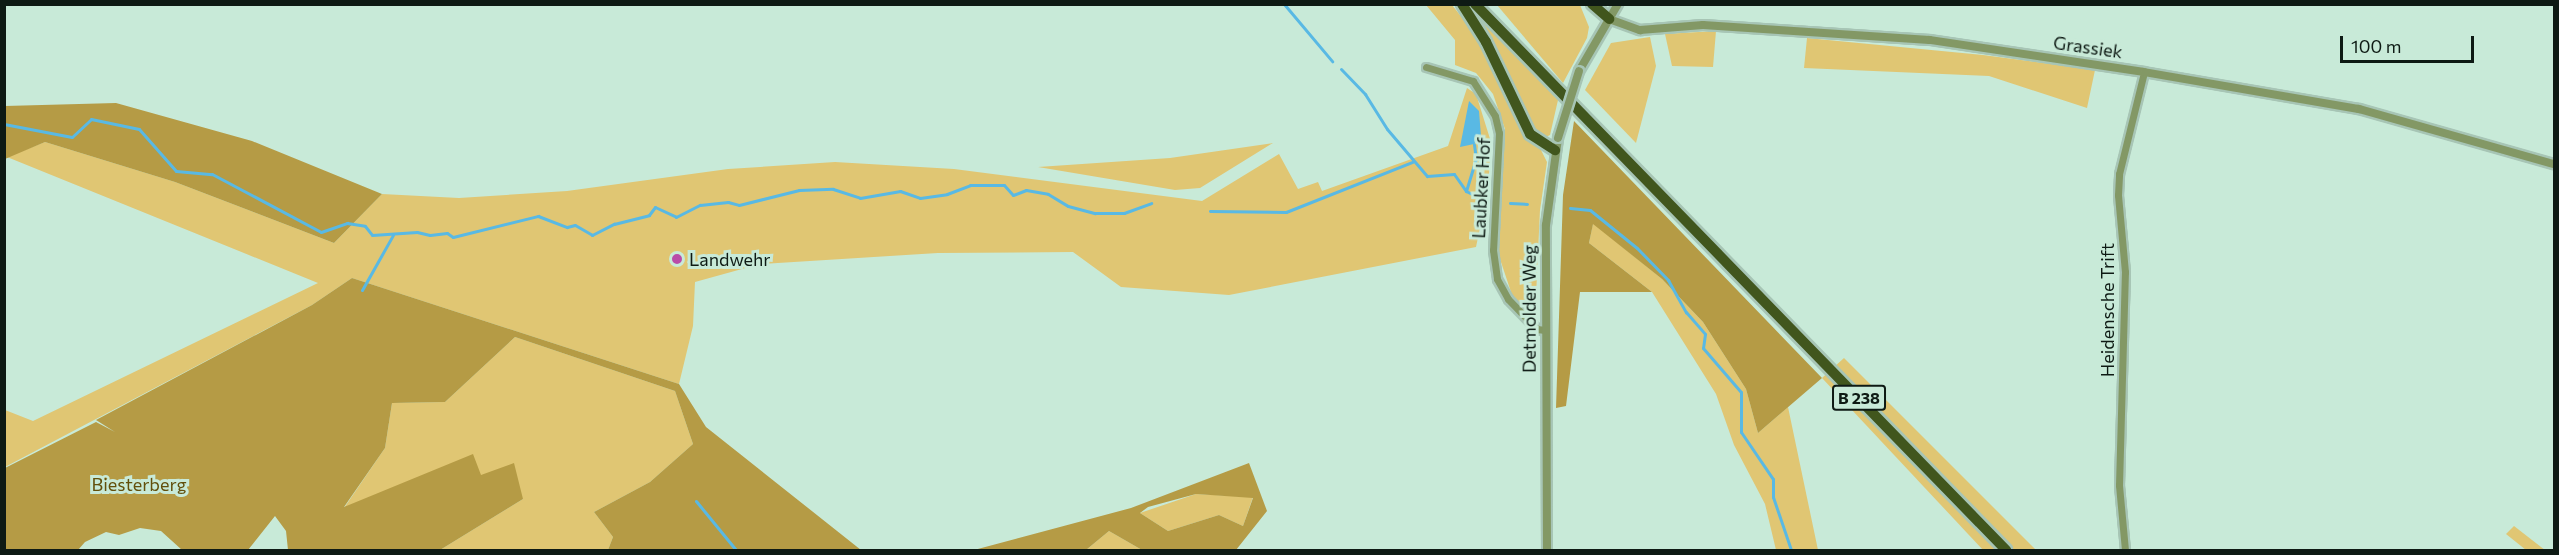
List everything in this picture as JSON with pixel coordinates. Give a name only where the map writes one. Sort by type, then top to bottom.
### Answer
[{"type":"main road","points":[[1462,4],[1486,42],[1530,134],[1555,150]]},
{"type":"main road","name":"B 238","points":[[1475,4],[2006,550]]},
{"type":"main road","points":[[1488,4],[1502,31]]},
{"type":"main road","points":[[1592,4],[1609,19]]},
{"type":"street","name":"Detmolder Weg","points":[[1547,550],[1546,225],[1555,150],[1579,71],[1617,4]]},
{"type":"street","name":"Grassiek","points":[[1609,19],[1640,30],[1703,25],[1930,40],[2144,72],[2359,109],[2554,164]]},
{"type":"street","name":"Laubker Hof","points":[[1426,66],[1473,81],[1495,116],[1499,133],[1493,250],[1497,279],[1508,299],[1537,329],[1545,330]]},
{"type":"street","name":"Heidensche Trift","points":[[2125,550],[2119,484],[2125,272],[2118,195],[2119,174],[2144,72]]},
{"type":"shaded area","points":[[1426,5],[1452,5],[1481,42],[1523,133],[1541,150],[1547,162],[1540,210],[1535,318],[1513,298],[1497,250],[1505,129],[1493,94],[1476,73],[1455,65],[1455,40]]},
{"type":"shaded area","points":[[1497,5],[1580,5],[1589,27],[1587,38],[1563,83]]},
{"type":"shaded area","points":[[1481,19],[1558,100],[1550,135],[1546,137],[1533,131]]},
{"type":"shaded area","points":[[1716,31],[1713,67],[1672,66],[1665,34]]},
{"type":"shaded area","points":[[1650,37],[1656,66],[1636,143],[1585,90],[1611,43]]},
{"type":"shaded area","points":[[1807,38],[1983,55],[2095,70],[2087,108],[1989,76],[1804,68]]},
{"type":"shaded area","points":[[1467,88],[1476,94],[1491,142],[1488,190],[1476,247],[1229,295],[1121,287],[1073,252],[938,253],[760,264],[695,282],[693,326],[679,384],[352,278],[312,305],[5,467],[5,410],[33,421],[318,283],[7,157],[45,142],[175,182],[334,243],[382,194],[459,198],[567,191],[728,169],[835,162],[954,169],[1202,201],[1279,154],[1298,189],[1318,182],[1322,191],[1448,146]]},
{"type":"shaded area","points":[[1273,143],[1200,188],[1175,190],[1038,167],[1170,158]]},
{"type":"shaded area","points":[[1593,223],[1662,279],[1703,322],[1746,389],[1758,433],[1788,407],[1818,550],[1776,550],[1765,504],[1734,445],[1716,394],[1652,292],[1589,243]]},
{"type":"shaded area","points":[[515,337],[675,391],[693,444],[650,482],[594,512],[613,537],[608,550],[440,550],[523,499],[481,475],[344,508],[385,448],[392,403],[445,402]]},
{"type":"shaded area","points":[[1844,358],[2036,550],[1983,550],[1822,378]]},
{"type":"shaded area","points":[[1196,494],[1253,497],[1243,526],[1219,515],[1168,531],[1140,513]]},
{"type":"shaded area","points":[[2514,526],[2545,550],[2526,550],[2506,534]]},
{"type":"shaded area","points":[[1109,531],[1142,550],[1086,550]]},
{"type":"green space","points":[[116,103],[252,141],[382,194],[334,243],[175,182],[45,142],[5,159],[5,106]]},
{"type":"green space","points":[[1574,121],[1822,378],[1758,433],[1746,389],[1703,322],[1662,279],[1593,224],[1589,243],[1652,292],[1580,292],[1566,406],[1556,408],[1563,195]]},
{"type":"green space","name":"Biesterberg","points":[[352,278],[679,384],[706,427],[861,550],[608,550],[613,537],[594,512],[650,482],[693,444],[675,391],[515,337],[445,402],[392,403],[385,448],[344,507],[473,454],[481,475],[514,463],[523,499],[440,550],[288,550],[286,531],[275,516],[248,550],[182,550],[161,531],[140,528],[119,535],[106,532],[85,542],[78,550],[5,550],[5,468],[96,422],[115,432],[96,420],[312,305]]},
{"type":"green space","points":[[1249,463],[1267,511],[1236,550],[1142,550],[1109,531],[1086,550],[974,550],[1131,508]],"holes":[[[1196,494],[1253,498],[1243,526],[1219,515],[1168,531],[1140,513],[1148,507]]]},
{"type":"water","points":[[1469,101],[1479,111],[1481,136],[1474,144],[1460,147]]},
{"type":"waterway","points":[[1284,4],[1332,61]]},
{"type":"waterway","points":[[1341,69],[1365,94],[1387,129],[1427,176],[1454,174],[1466,191],[1486,201]]},
{"type":"waterway","points":[[4,124],[72,137],[91,119],[139,129],[176,171],[212,174],[321,232],[347,223],[365,226],[372,235],[417,232],[430,235],[447,233],[453,237],[538,216],[567,227],[575,225],[592,235],[614,224],[649,215],[655,207],[676,217],[700,205],[728,202],[739,205],[799,190],[833,189],[860,198],[900,191],[920,198],[947,194],[970,185],[1004,185],[1013,195],[1026,190],[1048,194],[1068,206],[1095,213],[1124,213],[1151,203]]},
{"type":"waterway","points":[[1466,191],[1476,159],[1474,144]]},
{"type":"waterway","points":[[1210,211],[1286,212],[1412,162]]},
{"type":"waterway","points":[[1510,203],[1527,204]]},
{"type":"waterway","points":[[1570,208],[1590,210],[1637,248],[1668,280],[1686,312],[1705,334],[1703,348],[1741,392],[1741,432],[1773,479],[1773,497],[1791,550]]},
{"type":"waterway","points":[[362,290],[393,235]]},
{"type":"waterway","points":[[696,501],[736,550]]},
{"type":"place","name":"Landwehr","points":[[677,259]]}]
